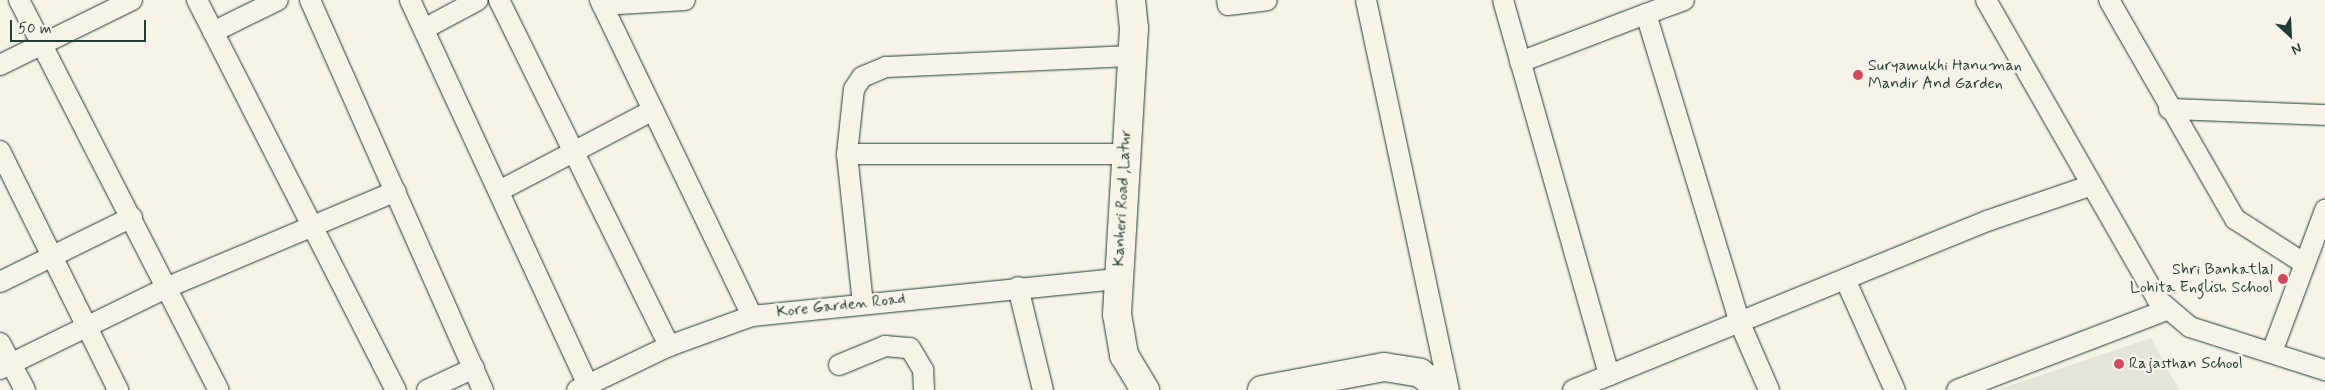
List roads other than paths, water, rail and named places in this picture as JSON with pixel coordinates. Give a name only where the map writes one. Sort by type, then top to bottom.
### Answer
[{"type":"street","points":[[19,0],[132,216],[219,390]]},
{"type":"street","points":[[0,65],[132,0]]},
{"type":"street","points":[[197,0],[308,225],[396,390]]},
{"type":"street","points":[[213,32],[278,0]]},
{"type":"street","points":[[310,0],[484,390]]},
{"type":"street","points":[[410,0],[499,191],[582,387]]},
{"type":"street","points":[[424,29],[478,0]]},
{"type":"street","points":[[499,0],[669,346]]},
{"type":"street","points":[[685,0],[601,2],[752,316]]},
{"type":"street","name":"Kanheri Road ,Latur","points":[[1131,0],[1132,56],[1124,154],[1117,314],[1124,355],[1145,390]]},
{"type":"street","points":[[1227,0],[1228,5],[1266,0]]},
{"type":"street","points":[[1366,0],[1449,390]]},
{"type":"street","points":[[1503,0],[1609,375]]},
{"type":"street","points":[[1520,62],[1684,0]]},
{"type":"street","points":[[1986,0],[2089,186],[2167,310],[2190,327],[2325,370]]},
{"type":"street","points":[[2109,0],[2169,109],[2235,219],[2305,264]]},
{"type":"street","points":[[1646,14],[1739,321],[1769,390]]},
{"type":"street","points":[[863,304],[847,154],[854,89],[862,78],[886,66],[1132,56]]},
{"type":"street","points":[[2169,109],[2325,115]]},
{"type":"street","points":[[499,191],[575,153],[653,110]]},
{"type":"street","points":[[0,152],[118,390]]},
{"type":"street","points":[[847,154],[1124,154]]},
{"type":"street","points":[[1573,390],[1845,279],[2089,186]]},
{"type":"street","points":[[5,366],[168,287],[308,225],[396,191]]},
{"type":"street","points":[[2272,352],[2325,210]]},
{"type":"street","points":[[0,282],[132,216]]},
{"type":"street","name":"Kore Garden Road","points":[[582,387],[669,346],[752,316],[1018,287],[1119,279]]},
{"type":"street","points":[[1845,279],[1895,390]]},
{"type":"street","points":[[1018,287],[1043,390]]},
{"type":"street","points":[[1957,390],[2167,310]]},
{"type":"street","points":[[0,344],[5,366],[24,390]]},
{"type":"street","points":[[839,365],[885,346],[910,348],[923,370],[924,390]]},
{"type":"street","points":[[1262,390],[1332,384],[1384,367],[1420,373],[1442,390]]},
{"type":"street","points":[[426,390],[474,368]]},
{"type":"place","name":"Suryamukhi Hanuman Mandir And Garden","points":[[1858,75]]},
{"type":"place","name":"Shri Bankatlal Lohita English School","points":[[2283,279]]},
{"type":"place","name":"Rajasthan School","points":[[2119,364]]}]
